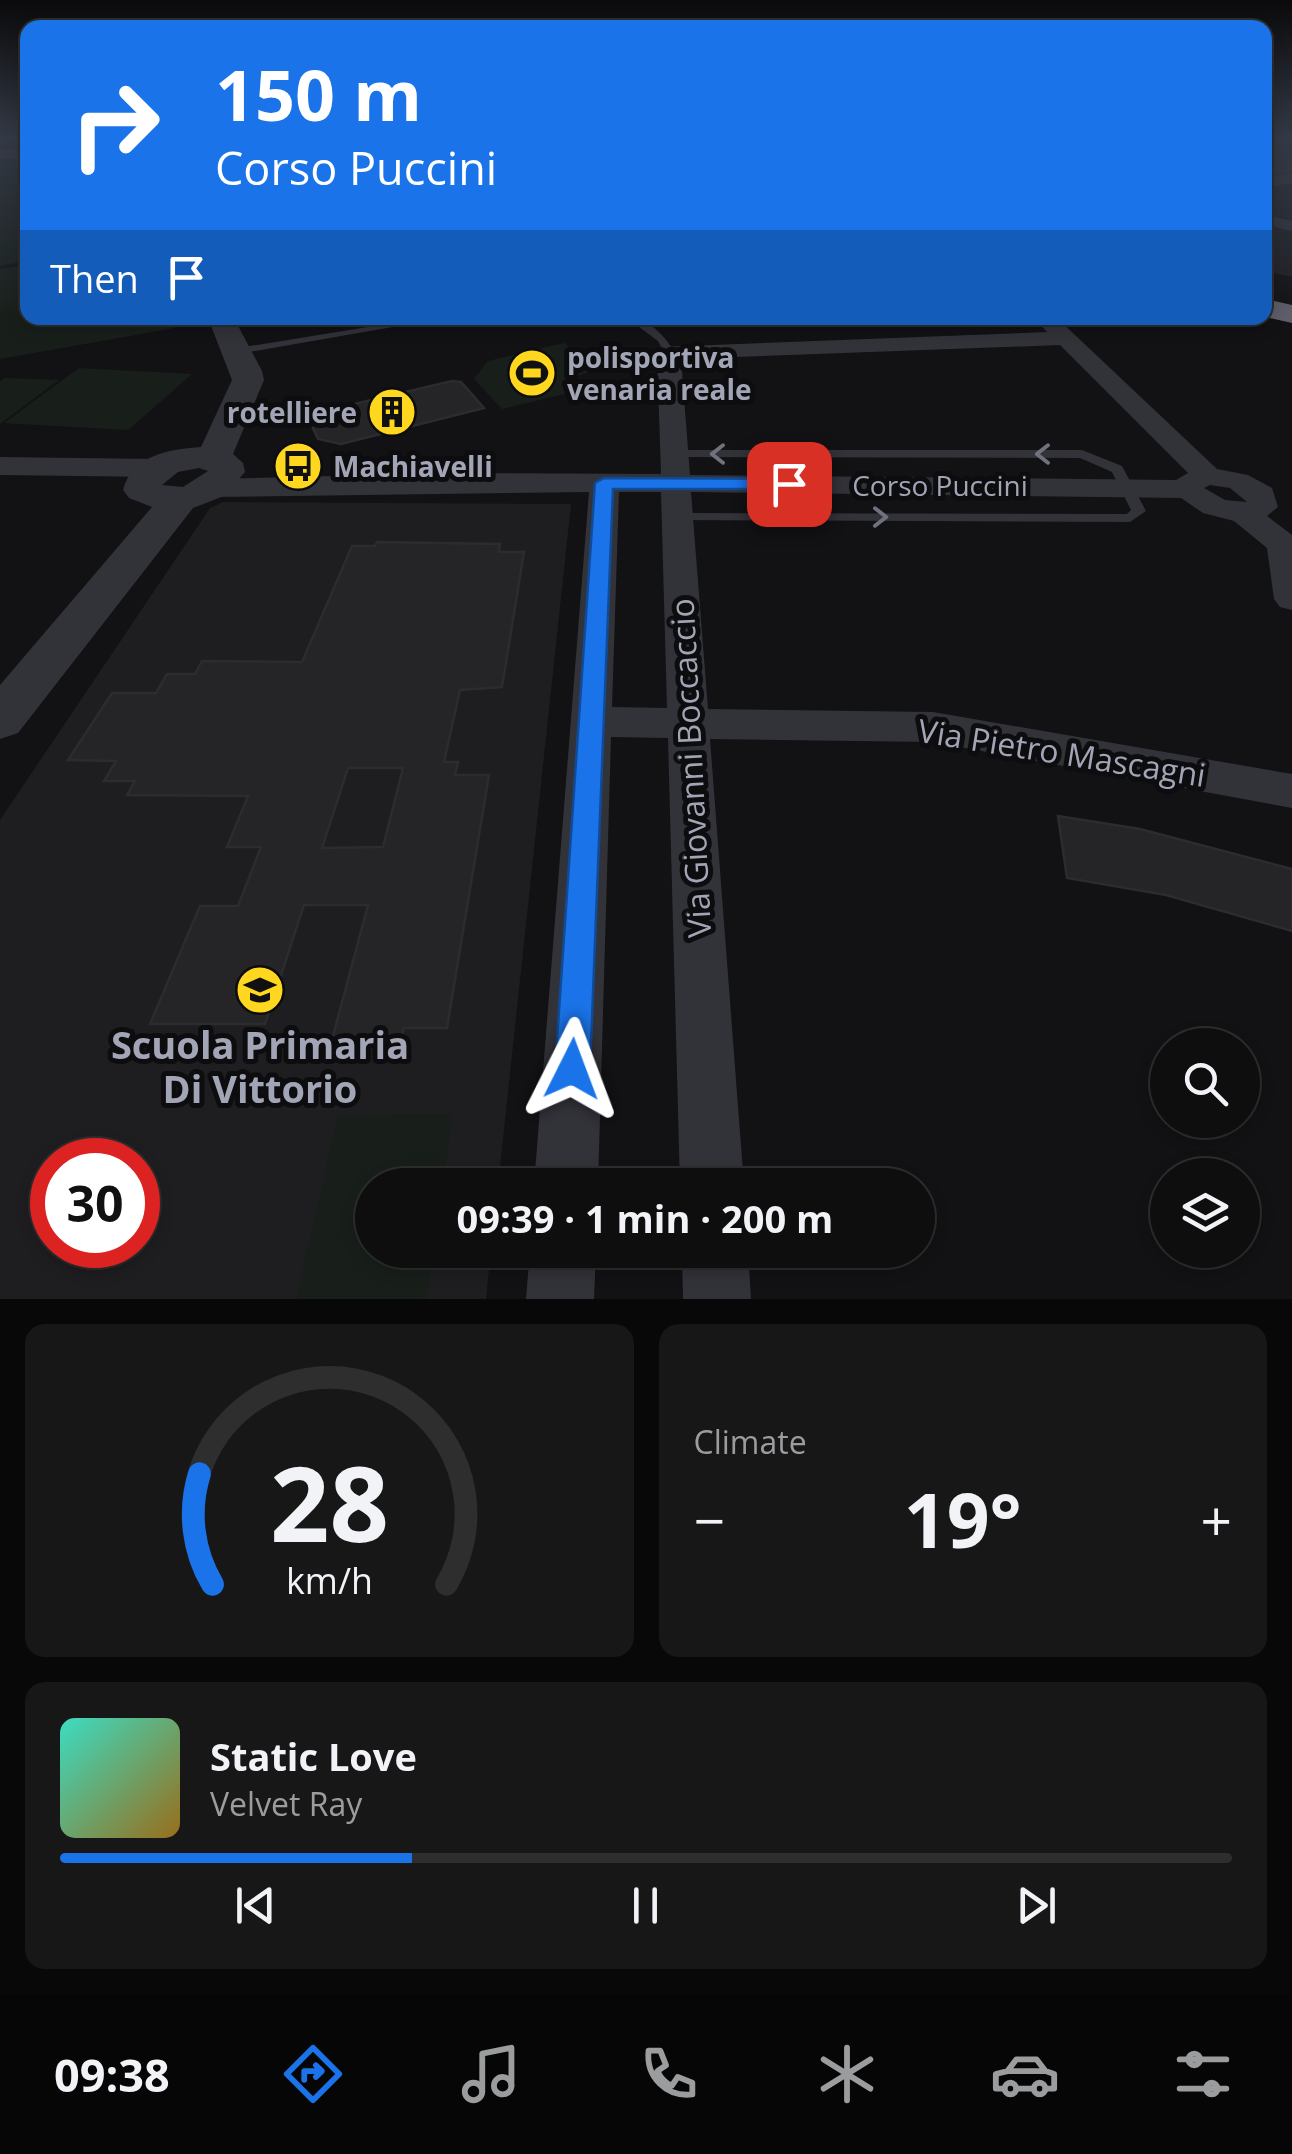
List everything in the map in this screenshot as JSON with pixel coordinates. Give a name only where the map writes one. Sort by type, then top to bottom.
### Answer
[{"type":"street","points":[[0,716],[239,401],[248,380],[224,325]]},
{"type":"street","points":[[1049,325],[1067,338],[1198,483],[1215,508],[1292,518]]},
{"type":"street","points":[[670,352],[1067,338]]},
{"type":"street","name":"Via Giovanni Boccaccio","points":[[670,352],[711,1168]]},
{"type":"street","points":[[0,466],[183,478]]},
{"type":"street","points":[[0,474],[183,478]]},
{"type":"street","name":"Corso Puccini","points":[[183,478],[676,484],[1198,483]]},
{"type":"street","points":[[567,1168],[604,483]]},
{"type":"street","points":[[1252,510],[1284,544],[1292,599]]},
{"type":"street","name":"Via Pietro Mascagni","points":[[591,722],[933,727],[1292,791]]},
{"type":"street","points":[[560,1299],[562,1268]]},
{"type":"street","points":[[716,1268],[717,1299]]},
{"type":"lane","points":[[238,352],[396,325]]},
{"type":"lane","points":[[642,325],[662,338],[670,352]]},
{"type":"lane","points":[[292,342],[343,330]]},
{"type":"shaded area","points":[[0,200],[20,200],[20,262],[0,266]]},
{"type":"shaded area","points":[[1272,200],[1292,200],[1292,277],[1272,273]]},
{"type":"shaded area","points":[[20,266],[20,325],[175,328],[0,359],[0,269]]},
{"type":"shaded area","name":"polisportiva venaria reale","points":[[564,343],[599,369],[573,377],[578,381],[565,385],[569,393],[502,409],[474,379],[488,361]]},
{"type":"shaded area","points":[[79,368],[192,374],[128,430],[4,423]]},
{"type":"shaded area","points":[[59,380],[0,424],[0,381]]},
{"type":"shaded area","name":"Scuola Primaria Di Vittorio","points":[[223,502],[571,504],[500,1168],[355,1168],[355,1268],[489,1268],[486,1299],[0,1299],[0,820],[210,508]]},
{"type":"shaded area","points":[[453,1114],[445,1168],[355,1168],[355,1268],[431,1268],[427,1299],[296,1299],[338,1116]]},
{"type":"building","name":"rotelliere","points":[[461,382],[484,408],[341,444],[318,439],[307,415]]},
{"type":"building","points":[[377,542],[500,544],[499,552],[524,552],[502,687],[460,690],[444,762],[458,762],[455,775],[489,775],[447,1028],[404,1028],[402,1036],[333,1036],[368,905],[304,905],[265,1024],[150,1024],[200,906],[238,906],[261,847],[227,847],[248,796],[127,795],[135,781],[104,781],[116,761],[68,760],[112,693],[156,693],[167,674],[195,674],[202,661],[302,662],[352,546],[375,546]],"holes":[[[348,768],[403,768],[383,847],[322,848]]]},
{"type":"building","points":[[1058,816],[1140,829],[1292,869],[1292,931],[1166,895],[1067,878]]},
{"type":"place","name":"polisportiva venaria reale","points":[[532,373]]},
{"type":"place","name":"rotelliere","points":[[392,412]]},
{"type":"place","name":"Machiavelli","points":[[298,466]]},
{"type":"place","name":"Scuola Primaria Di Vittorio","points":[[260,990]]},
{"type":"route","points":[[572,1069],[604,483],[789,484]]}]
